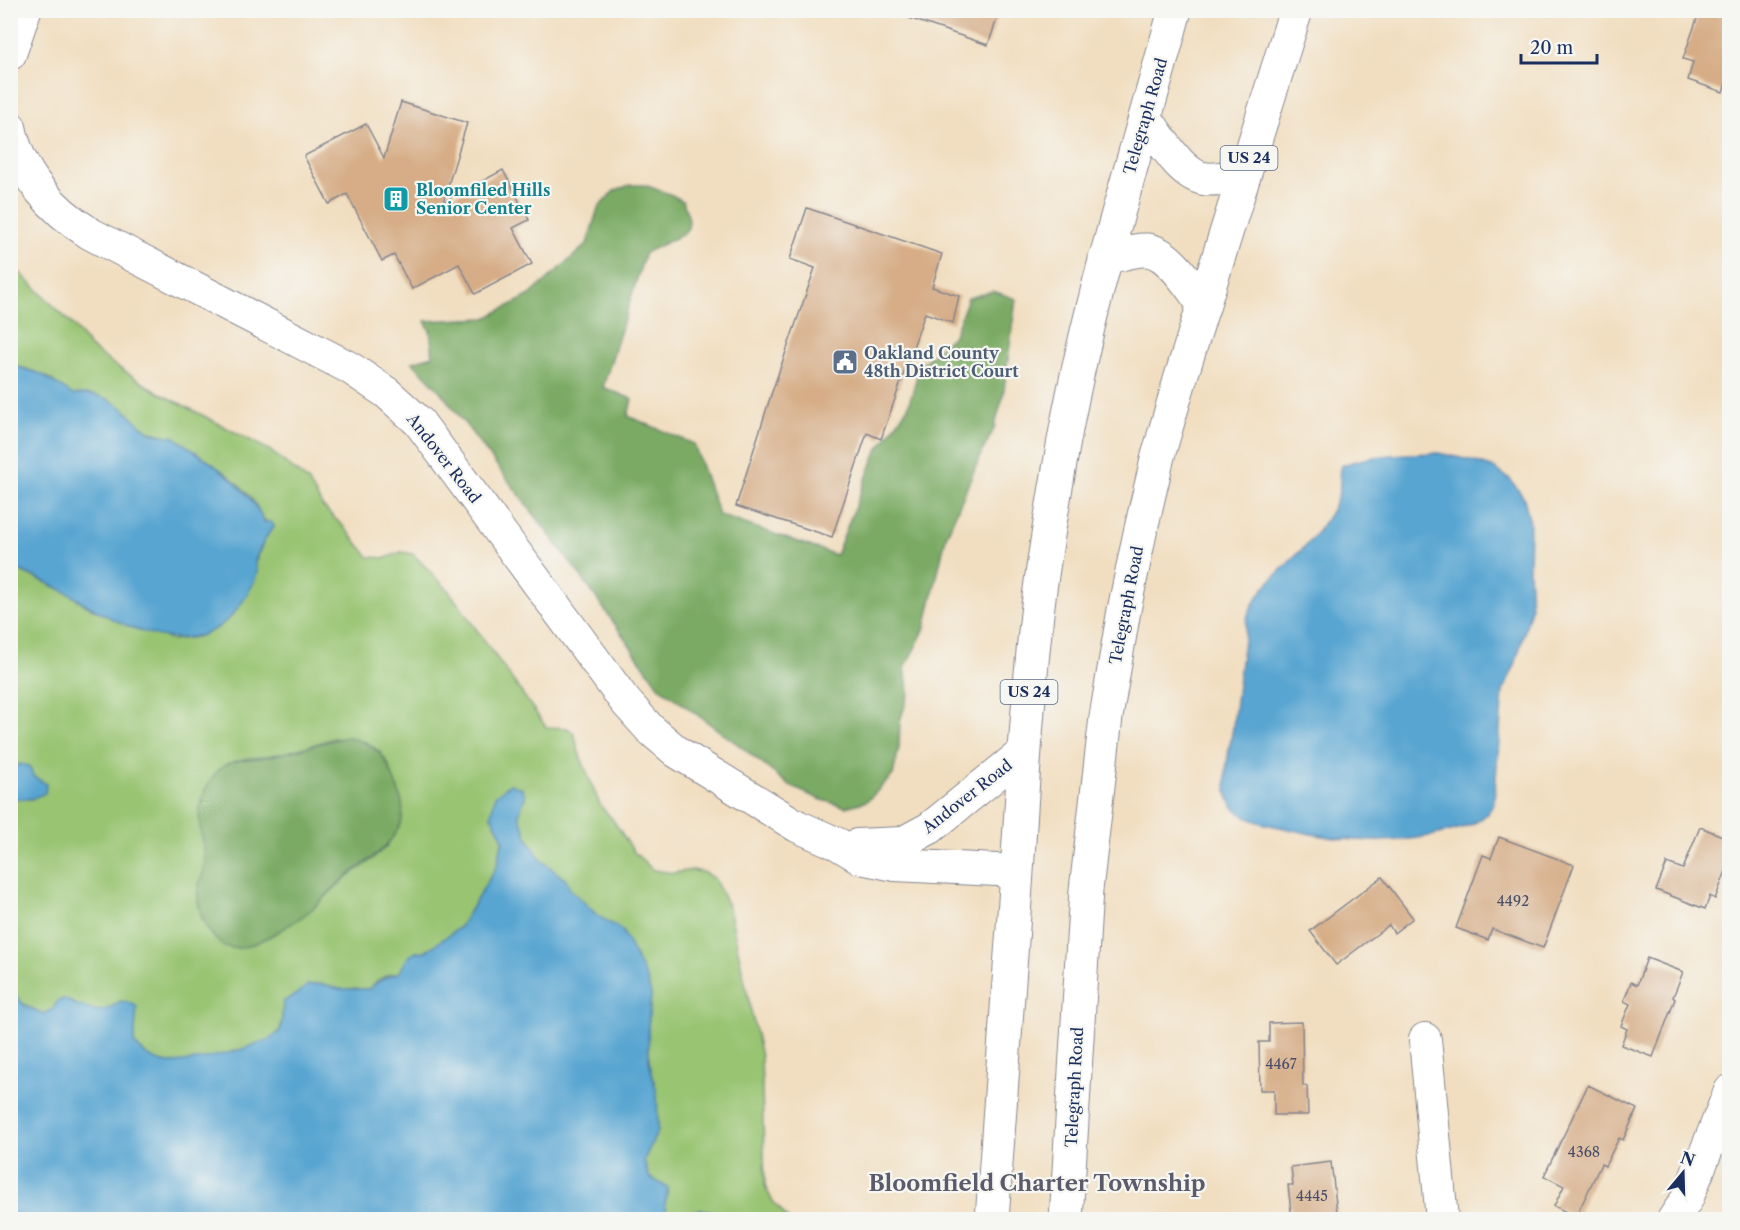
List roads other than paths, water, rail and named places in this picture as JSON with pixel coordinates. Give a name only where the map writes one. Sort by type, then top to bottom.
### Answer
[{"type":"highway","name":"Telegraph Road","points":[[992,1220],[1024,752],[1036,621],[1080,361],[1105,258],[1175,10]]},
{"type":"highway","name":"Telegraph Road","points":[[1066,1220],[1086,890],[1106,717],[1140,533],[1161,445],[1296,10]]},
{"type":"highway","points":[[1146,119],[1182,167],[1194,175],[1208,179],[1244,174]]},
{"type":"highway","points":[[1105,258],[1146,250],[1157,253],[1168,259],[1204,305]]},
{"type":"street","points":[[10,54],[25,10]]},
{"type":"street","name":"Andover Road","points":[[10,127],[17,151],[28,172],[45,198],[68,220],[91,234],[315,348],[367,379],[406,409],[453,466],[625,701],[650,729],[677,752],[797,826],[838,844],[861,858],[895,865],[1017,871]]},
{"type":"street","name":"Andover Road","points":[[838,844],[874,846],[902,843],[930,828],[1024,752]]},
{"type":"street","points":[[1425,1040],[1442,1220]]},
{"type":"street","points":[[1673,1220],[1687,1199],[1730,1091]]},
{"type":"water","points":[[11,365],[41,374],[73,395],[105,398],[122,408],[150,432],[173,436],[225,473],[248,495],[264,522],[271,522],[274,526],[256,558],[257,575],[253,584],[241,604],[223,624],[203,635],[181,638],[159,636],[113,619],[11,564]]},
{"type":"water","points":[[1438,453],[1492,467],[1510,479],[1524,498],[1530,523],[1531,609],[1515,665],[1503,691],[1494,802],[1491,808],[1477,822],[1464,827],[1430,836],[1388,841],[1326,837],[1252,820],[1238,812],[1229,799],[1226,772],[1247,618],[1253,605],[1260,593],[1326,521],[1338,497],[1341,466],[1376,457]]},
{"type":"water","points":[[19,764],[29,766],[33,776],[46,784],[45,793],[31,799],[17,798],[11,804],[11,774]]},
{"type":"water","points":[[510,784],[522,788],[525,796],[519,815],[528,839],[541,860],[566,880],[570,889],[598,916],[622,930],[647,980],[651,995],[648,1026],[649,1061],[657,1093],[658,1130],[644,1160],[649,1177],[668,1188],[665,1203],[667,1215],[676,1217],[701,1209],[738,1219],[11,1219],[11,990],[25,1006],[44,1014],[63,999],[99,1011],[120,1001],[129,1002],[137,1007],[134,1043],[150,1057],[159,1061],[180,1063],[211,1057],[262,1042],[280,1030],[283,1002],[308,985],[322,984],[339,989],[369,989],[390,975],[399,973],[408,957],[416,952],[426,951],[460,927],[497,866],[503,839],[491,815],[495,796]]},
{"type":"place","name":"Bloomfiled Hills Senior Center","points":[[396,199]]},
{"type":"place","name":"Oakland County 48th District Court","points":[[845,362]]},
{"type":"district","name":"Bloomfield Charter Township","points":[[1037,1183]]}]
